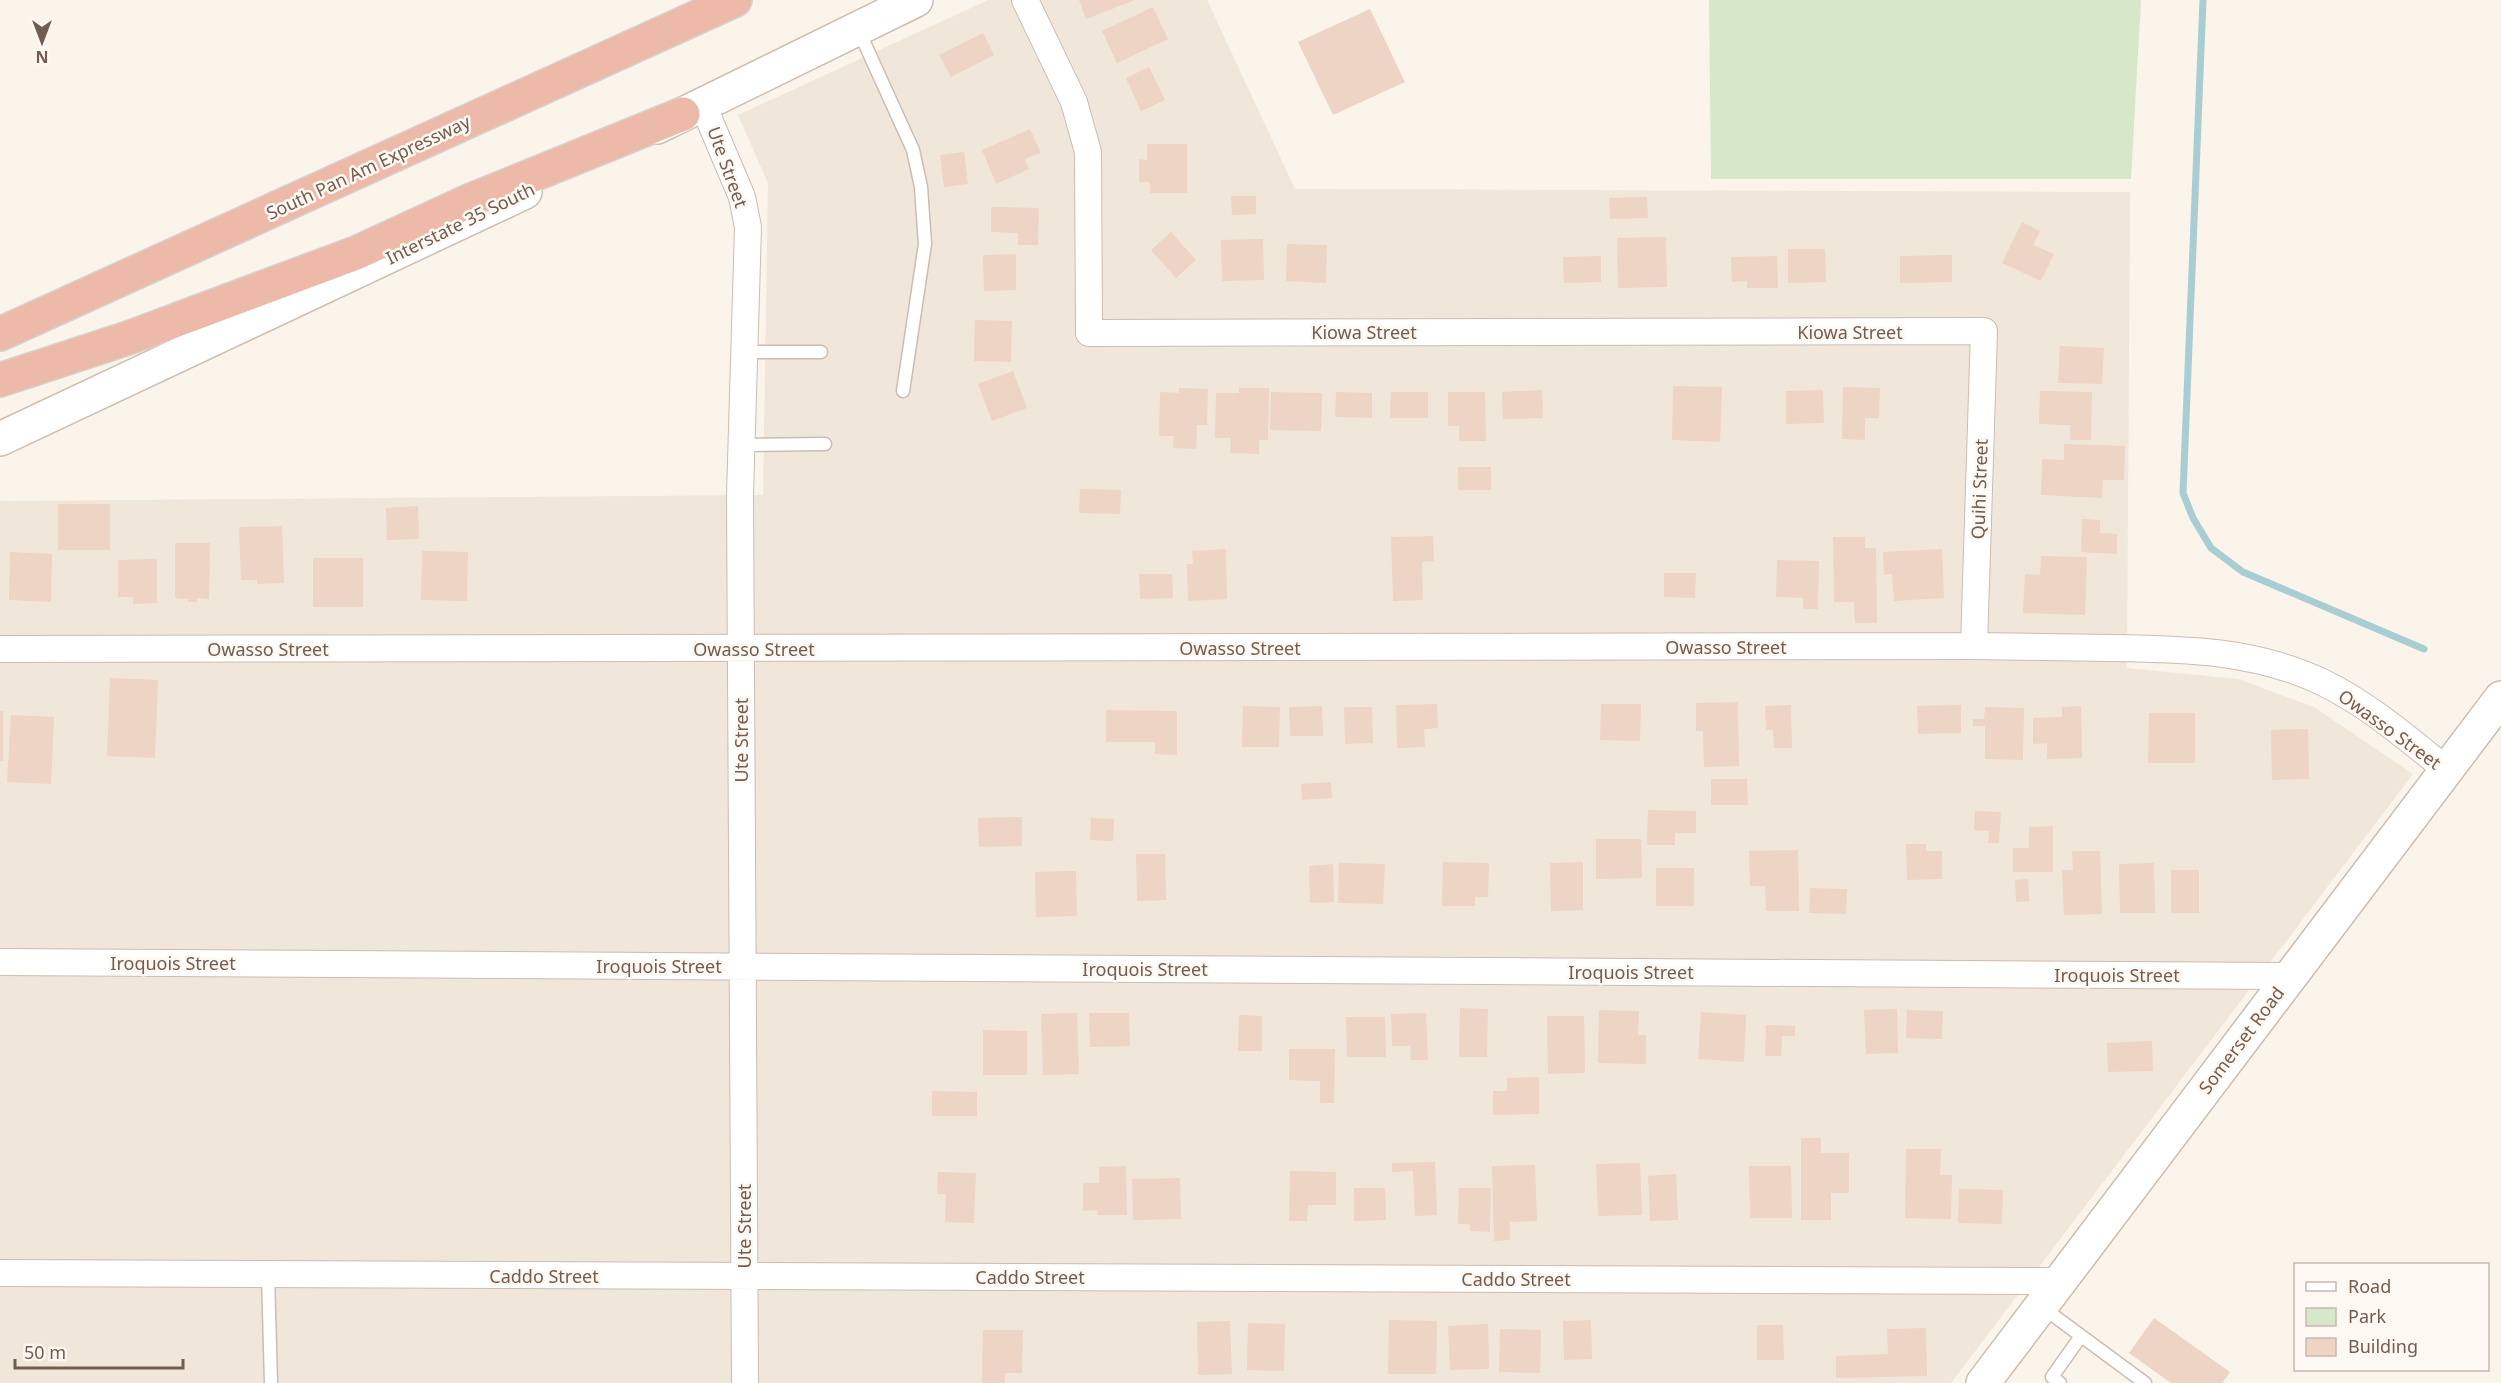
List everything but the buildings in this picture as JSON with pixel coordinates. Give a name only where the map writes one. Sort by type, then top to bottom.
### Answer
[{"type":"highway","name":"South Pan Am Expressway","points":[[0,334],[735,0]]},
{"type":"highway","points":[[0,380],[131,337],[356,253],[469,201],[693,110]]},
{"type":"main road","name":"Interstate 35 South","points":[[0,439],[477,216],[916,0]]},
{"type":"main road","name":"Somerset Road","points":[[1983,1383],[2501,698]]},
{"type":"street","name":"Kiowa Street","points":[[1025,0],[1074,102],[1088,152],[1089,333],[1984,331]]},
{"type":"street","name":"Ute Street","points":[[693,110],[742,197],[748,226],[741,444],[745,1383]]},
{"type":"street","name":"Quihi Street","points":[[1974,646],[1984,331]]},
{"type":"street","name":"Owasso Street","points":[[0,650],[1974,646],[2188,649],[2258,659],[2303,674],[2356,701],[2447,770]]},
{"type":"street","name":"Iroquois Street","points":[[0,962],[2290,976]]},
{"type":"street","name":"Caddo Street","points":[[0,1274],[744,1276],[2050,1294]]},
{"type":"lane","points":[[858,29],[913,150],[921,187],[925,244],[903,391]]},
{"type":"lane","points":[[744,352],[821,352]]},
{"type":"lane","points":[[741,444],[825,444]]},
{"type":"lane","points":[[268,1275],[271,1383]]},
{"type":"lane","points":[[2050,1294],[2081,1336],[2145,1383]]},
{"type":"lane","points":[[2056,1380],[2081,1336]]},
{"type":"shaded area","points":[[988,0],[1207,0],[1295,189],[2130,192],[2127,668],[2238,679],[2314,707],[2413,774],[1951,1383],[0,1383],[0,501],[763,495],[768,183],[738,115]]},
{"type":"green space","points":[[1709,0],[2141,0],[2131,179],[1711,179]]},
{"type":"waterway","points":[[2203,0],[2183,493],[2193,518],[2211,548],[2243,572],[2424,649]]}]
